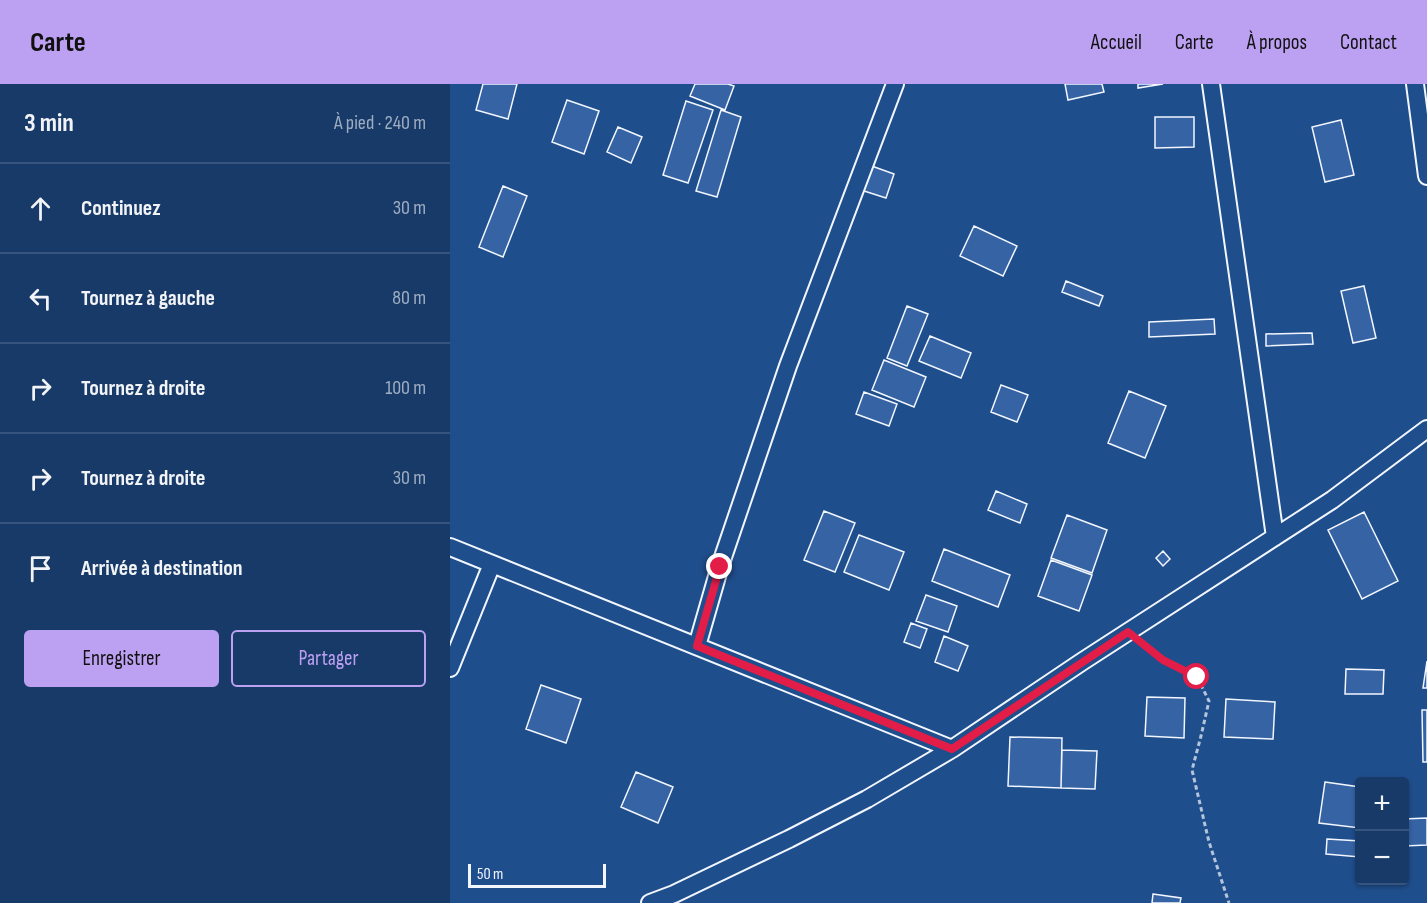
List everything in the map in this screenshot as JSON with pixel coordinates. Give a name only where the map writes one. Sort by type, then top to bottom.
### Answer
[{"type":"street","points":[[697,646],[720,567],[788,366],[895,84]]},
{"type":"street","points":[[1211,84],[1275,537]]},
{"type":"street","points":[[1415,84],[1427,176]]},
{"type":"street","points":[[650,903],[828,819],[952,749],[1332,500],[1427,429]]},
{"type":"street","points":[[450,547],[952,749]]},
{"type":"street","points":[[450,669],[492,564]]},
{"type":"path","points":[[1128,632],[1163,660],[1197,677],[1209,701],[1192,770],[1209,842],[1229,903]]},
{"type":"building","points":[[483,84],[517,84],[508,119],[476,110]]},
{"type":"building","points":[[695,84],[734,86],[725,110],[690,96]]},
{"type":"building","points":[[1065,84],[1102,84],[1104,92],[1068,100]]},
{"type":"building","points":[[1138,84],[1163,84],[1138,88]]},
{"type":"building","points":[[567,100],[599,111],[584,154],[552,142]]},
{"type":"building","points":[[686,101],[713,110],[688,183],[663,175]]},
{"type":"building","points":[[721,110],[741,117],[717,197],[696,191]]},
{"type":"building","points":[[1155,117],[1194,117],[1194,147],[1155,148]]},
{"type":"building","points":[[1341,120],[1354,175],[1325,182],[1312,127]]},
{"type":"building","points":[[618,127],[642,137],[631,163],[607,152]]},
{"type":"building","points":[[869,165],[894,174],[886,198],[861,190]]},
{"type":"building","points":[[503,186],[527,196],[503,257],[479,247]]},
{"type":"building","points":[[974,226],[1017,246],[1003,276],[960,256]]},
{"type":"building","points":[[1066,281],[1103,296],[1099,306],[1062,292]]},
{"type":"building","points":[[1364,286],[1376,338],[1353,343],[1341,291]]},
{"type":"building","points":[[907,306],[928,314],[907,366],[887,358]]},
{"type":"building","points":[[1214,319],[1215,334],[1149,337],[1149,322]]},
{"type":"building","points":[[1312,333],[1313,344],[1266,346],[1266,334]]},
{"type":"building","points":[[930,336],[971,353],[961,378],[919,361]]},
{"type":"building","points":[[884,360],[926,377],[914,407],[872,390]]},
{"type":"building","points":[[1001,385],[1028,395],[1017,422],[991,412]]},
{"type":"building","points":[[1129,391],[1166,406],[1145,458],[1108,443]]},
{"type":"building","points":[[864,392],[897,404],[889,426],[856,414]]},
{"type":"building","points":[[996,491],[1027,504],[1020,523],[988,510]]},
{"type":"building","points":[[824,511],[855,523],[835,572],[804,560]]},
{"type":"building","points":[[1364,512],[1398,581],[1362,599],[1328,530]]},
{"type":"building","points":[[1067,515],[1107,530],[1092,573],[1051,558]]},
{"type":"building","points":[[859,535],[904,552],[889,590],[844,572]]},
{"type":"building","points":[[944,549],[1010,575],[998,607],[932,581]]},
{"type":"building","points":[[1163,551],[1170,559],[1163,566],[1156,558]]},
{"type":"building","points":[[1051,560],[1092,575],[1079,611],[1038,596]]},
{"type":"building","points":[[926,595],[957,606],[948,632],[916,621]]},
{"type":"building","points":[[911,623],[927,629],[920,648],[904,642]]},
{"type":"building","points":[[944,636],[968,646],[958,671],[935,662]]},
{"type":"building","points":[[1427,661],[1427,688],[1423,688]]},
{"type":"building","points":[[1346,669],[1384,670],[1383,694],[1345,694]]},
{"type":"building","points":[[541,685],[581,699],[566,743],[526,729]]},
{"type":"building","points":[[1147,697],[1185,698],[1184,738],[1145,736]]},
{"type":"building","points":[[1226,699],[1275,702],[1273,739],[1224,737]]},
{"type":"building","points":[[1422,710],[1427,710],[1427,762],[1423,762]]},
{"type":"building","points":[[1010,737],[1062,738],[1061,788],[1008,786]]},
{"type":"building","points":[[1062,750],[1097,751],[1095,789],[1061,788]]},
{"type":"building","points":[[636,772],[673,787],[658,823],[621,807]]},
{"type":"building","points":[[1325,782],[1355,786],[1355,827],[1319,823]]},
{"type":"building","points":[[1427,818],[1427,845],[1409,846],[1409,819]]},
{"type":"building","points":[[1327,839],[1355,841],[1355,857],[1326,854]]},
{"type":"building","points":[[1153,894],[1181,898],[1180,903],[1152,903]]},
{"type":"route","points":[[720,567],[697,646],[952,749],[1128,632],[1163,660],[1197,677]]}]
